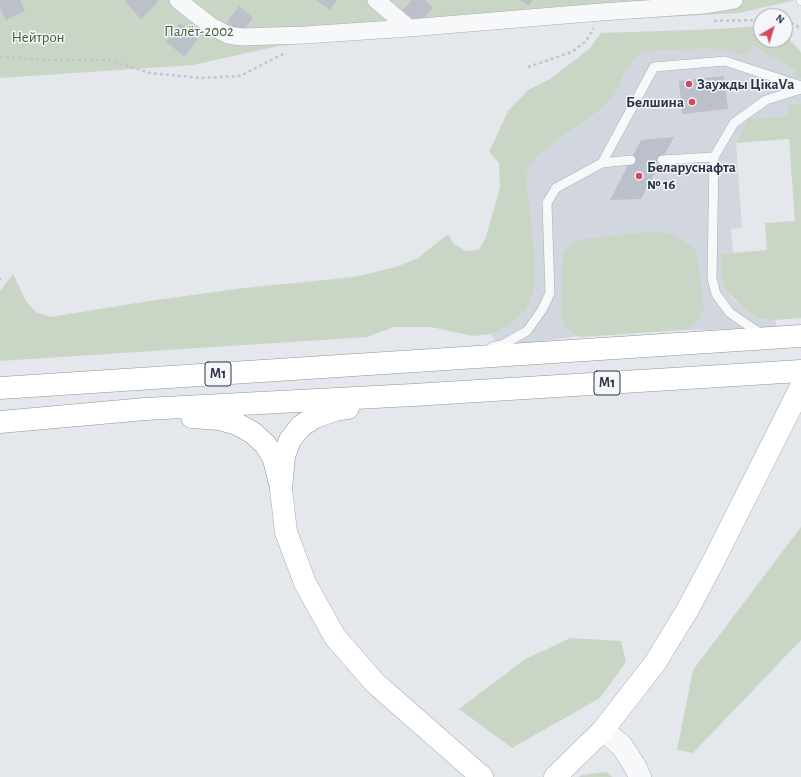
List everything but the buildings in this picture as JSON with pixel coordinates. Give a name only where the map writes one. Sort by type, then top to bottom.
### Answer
[{"type":"main road","name":"М1","points":[[0,388],[792,337]]},
{"type":"main road","name":"М1","points":[[0,422],[145,409],[413,395],[801,371]]},
{"type":"main road","points":[[555,777],[603,730],[655,663],[688,610],[801,387]]},
{"type":"main road","points":[[281,489],[284,456],[290,440],[301,426],[315,417],[335,410],[413,395]]},
{"type":"main road","points":[[145,409],[219,419],[237,424],[253,433],[266,445],[274,459],[281,489],[286,532],[305,583],[335,637],[375,683],[482,777]]},
{"type":"street","points":[[178,0],[211,26],[228,35],[242,37],[305,35],[409,28],[704,5],[734,0]]},
{"type":"street","points":[[376,0],[409,28]]},
{"type":"street","points":[[586,0],[600,12]]},
{"type":"street","points":[[603,730],[622,746],[640,777]]},
{"type":"lane","points":[[602,163],[654,67],[725,61],[801,88]]},
{"type":"lane","points":[[792,337],[758,332],[730,313],[716,294],[712,278],[714,157],[734,123],[766,100],[801,88]]},
{"type":"lane","points":[[662,160],[714,157]]},
{"type":"lane","points":[[436,360],[504,344],[527,332],[542,310],[550,293],[548,203],[556,188],[602,163],[631,160]]},
{"type":"path","points":[[528,66],[572,52],[586,41],[594,28]]},
{"type":"shaded area","points":[[752,45],[753,48],[757,48],[797,71],[799,79],[801,78],[801,104],[788,104],[788,116],[747,119],[736,143],[742,228],[731,229],[733,253],[721,254],[721,274],[726,290],[745,310],[760,319],[775,320],[778,329],[685,330],[694,326],[621,235],[589,238],[566,328],[577,336],[500,348],[491,334],[511,325],[525,311],[528,202],[526,177],[530,165],[540,153],[603,108],[614,96],[632,61],[641,54],[661,50],[725,49],[746,56]]},
{"type":"green space","name":"Палёт-2002","points":[[0,0],[796,0],[761,8],[753,8],[753,10],[739,13],[411,31],[278,46],[193,65],[0,78]]},
{"type":"green space","points":[[753,26],[753,46],[746,56],[725,49],[661,50],[641,54],[632,61],[614,96],[603,108],[540,153],[530,165],[526,177],[534,250],[534,290],[525,311],[511,325],[491,334],[473,336],[431,327],[394,327],[367,337],[0,361],[0,291],[13,274],[26,301],[37,313],[51,317],[149,301],[244,288],[354,277],[396,267],[418,258],[448,234],[454,244],[466,251],[479,250],[486,237],[500,187],[499,163],[489,152],[508,111],[528,90],[550,79],[589,49],[601,33],[718,29]]},
{"type":"green space","points":[[793,43],[801,53],[801,78],[799,79],[794,77],[796,71],[757,48],[793,48]]},
{"type":"green space","points":[[788,104],[801,104],[801,318],[775,320],[760,319],[745,310],[726,290],[721,274],[721,254],[767,250],[765,223],[795,221],[789,139],[736,143],[747,119],[787,116]]},
{"type":"green space","points":[[659,231],[676,237],[696,250],[704,307],[694,326],[685,330],[581,337],[577,336],[566,328],[561,317],[563,253],[572,242],[589,238]]},
{"type":"green space","points":[[801,527],[801,640],[693,753],[677,750],[693,670]]},
{"type":"green space","points":[[570,638],[621,641],[626,662],[600,698],[512,748],[459,709],[524,660]]},
{"type":"green space","points":[[607,772],[612,777],[579,777],[582,775]]},
{"type":"place","name":"Заужды ЦікаVа","points":[[689,84]]},
{"type":"place","name":"Белшина","points":[[692,102]]},
{"type":"place","name":"Беларуснафта № 16","points":[[639,176]]},
{"type":"park label","name":"Нейтрон","points":[[38,37]]}]
